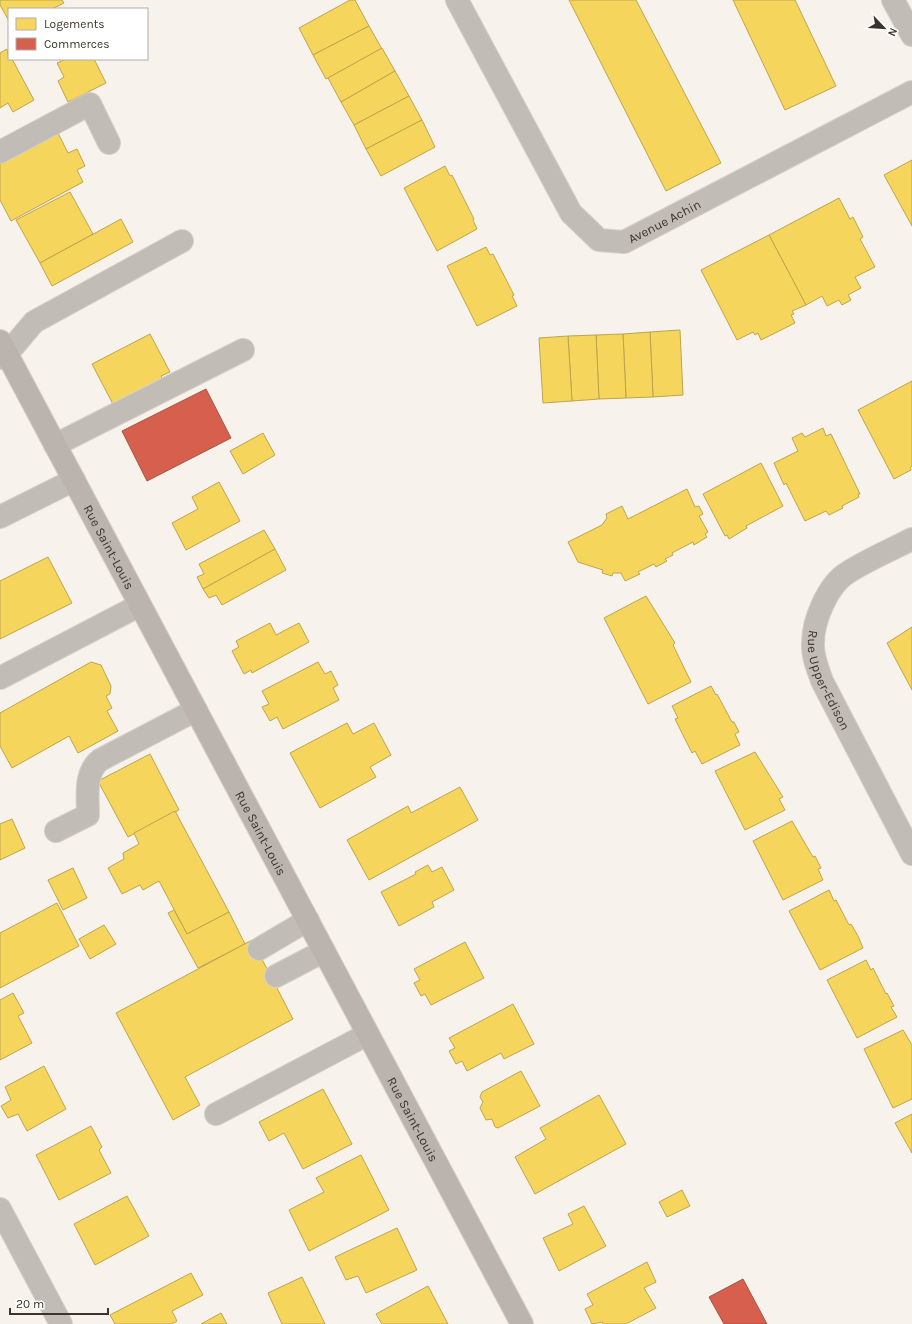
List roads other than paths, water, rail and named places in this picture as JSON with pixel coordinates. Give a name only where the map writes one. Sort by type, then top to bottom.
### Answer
[{"type":"main road","name":"Rue Saint-Louis","points":[[2,351],[74,480],[522,1324]]},
{"type":"street","name":"Avenue Achin","points":[[456,0],[571,213],[599,240],[624,242],[912,92]]},
{"type":"street","points":[[893,0],[912,35]]},
{"type":"street","points":[[0,152],[90,104],[110,143]]},
{"type":"street","points":[[2,351],[34,322],[182,241]]},
{"type":"street","points":[[55,445],[244,350]]},
{"type":"street","points":[[0,518],[74,480]]},
{"type":"street","name":"Rue Upper-Edison","points":[[912,539],[846,574],[827,594],[818,616],[813,643],[815,663],[822,681],[912,854]]},
{"type":"street","points":[[0,678],[140,605]]},
{"type":"street","points":[[56,830],[88,815],[89,774],[93,766],[100,760],[196,710]]},
{"type":"street","points":[[259,949],[308,920]]},
{"type":"street","points":[[276,976],[324,951]]},
{"type":"street","points":[[216,1114],[368,1034]]},
{"type":"street","points":[[0,1209],[61,1324]]}]
